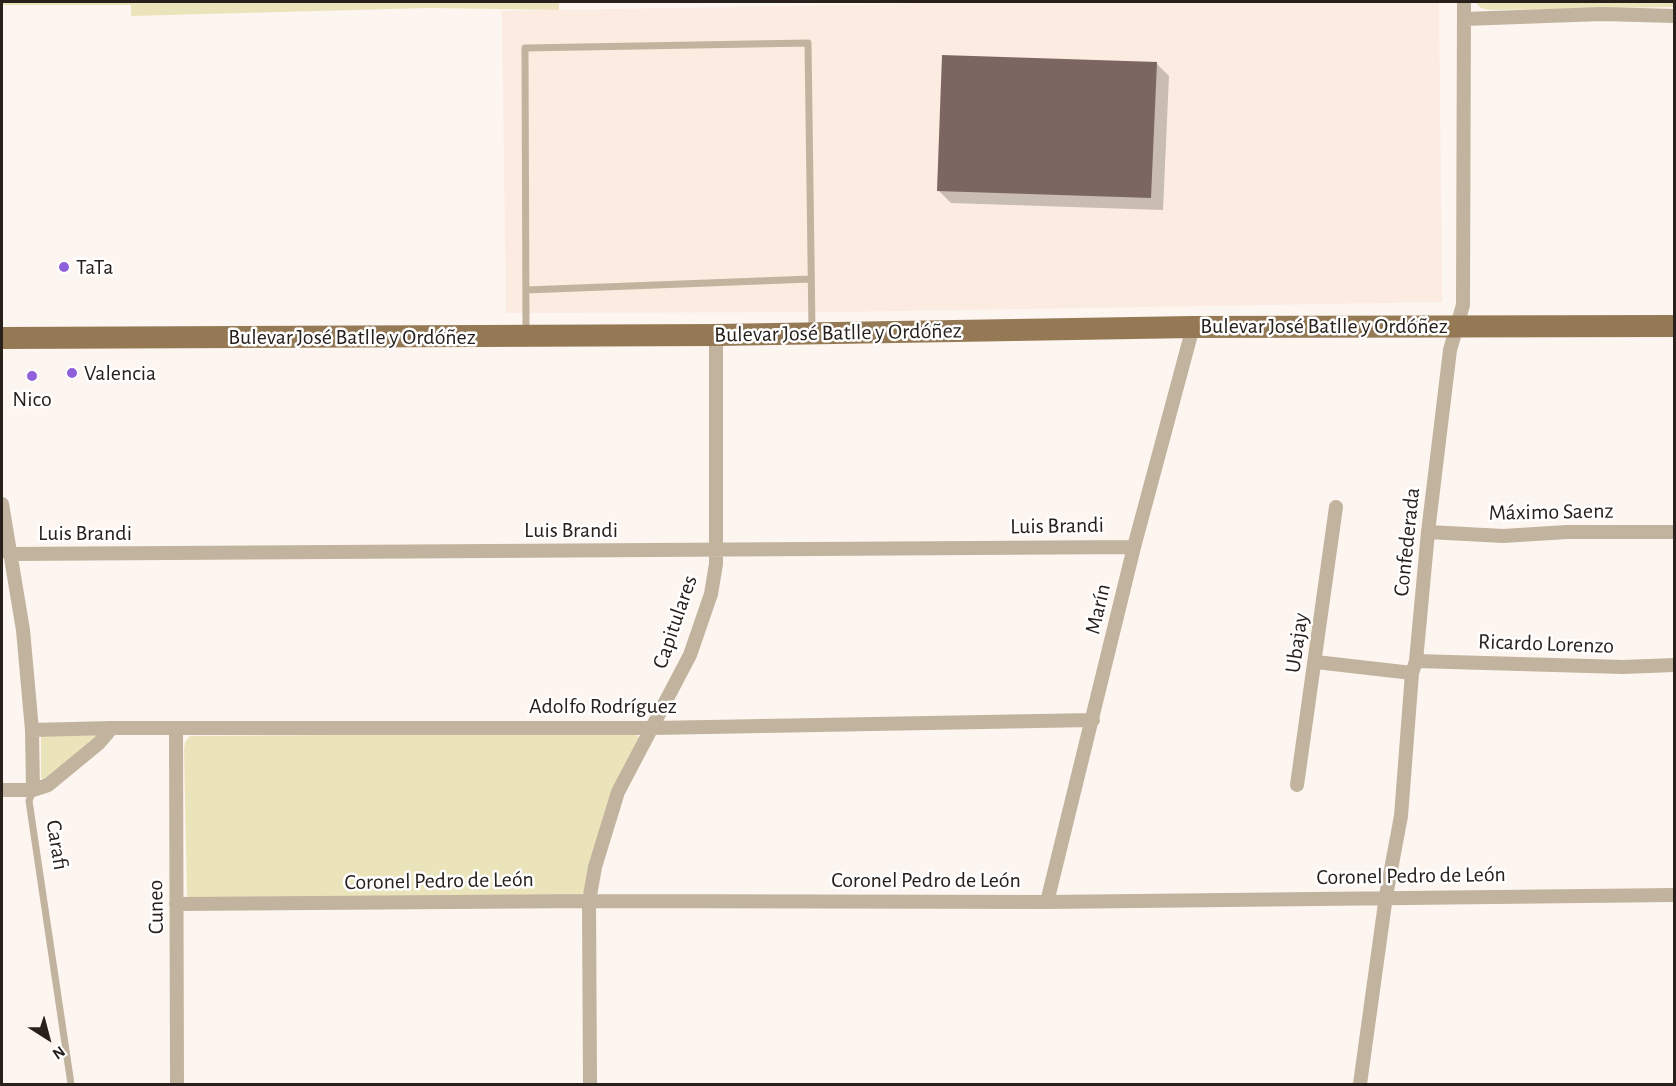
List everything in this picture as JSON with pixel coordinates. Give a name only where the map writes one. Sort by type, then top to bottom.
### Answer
[{"type":"main road","name":"Bulevar José Batlle y Ordóñez","points":[[2,338],[716,335],[1193,327],[1674,326]]},
{"type":"street","name":"Confederada","points":[[1360,1084],[1386,896],[1401,816],[1428,532],[1450,350],[1463,304],[1464,2]]},
{"type":"street","points":[[1464,19],[1602,14],[1674,16]]},
{"type":"street","name":"Marín","points":[[1047,902],[1134,547],[1193,327]]},
{"type":"street","name":"Capitulares","points":[[590,1084],[589,901],[595,867],[612,807],[690,655],[711,594],[716,550],[716,335]]},
{"type":"street","name":"Carafi","points":[[2,504],[23,630],[32,730],[33,790]]},
{"type":"street","name":"Ubajay","points":[[1297,785],[1336,507]]},
{"type":"street","name":"Máximo Saenz","points":[[1428,532],[1503,536],[1567,532],[1674,532]]},
{"type":"street","name":"Luis Brandi","points":[[9,554],[1134,547]]},
{"type":"street","name":"Ricardo Lorenzo","points":[[1316,662],[1414,667],[1674,665]]},
{"type":"street","name":"Adolfo Rodríguez","points":[[32,730],[653,728],[1093,720]]},
{"type":"street","points":[[2,790],[33,790],[59,777],[99,743],[112,728]]},
{"type":"street","name":"Cuneo","points":[[176,728],[177,1084]]},
{"type":"street","name":"Coronel Pedro de León","points":[[176,904],[589,901],[1047,902],[1386,896],[1674,895]]},
{"type":"lane","points":[[526,336],[525,48],[808,43],[812,333]]},
{"type":"lane","points":[[526,290],[811,279]]},
{"type":"lane","name":"Carafi","points":[[33,790],[29,801],[71,1084]]},
{"type":"shaded area","points":[[2,2],[559,2],[559,10],[429,8],[131,16],[131,5],[2,5]]},
{"type":"shaded area","points":[[1009,2],[1439,2],[1442,302],[840,312],[506,313],[502,11]]},
{"type":"shaded area","points":[[1475,2],[1674,2],[1674,7],[1489,10],[1481,8]]},
{"type":"shaded area","points":[[97,734],[98,739],[44,780],[41,778],[41,737],[44,735]]},
{"type":"shaded area","points":[[636,734],[640,739],[584,893],[579,895],[187,898],[184,750],[185,742],[190,736]]},
{"type":"building","points":[[942,55],[1157,62],[1151,198],[937,191]]},
{"type":"place","name":"TaTa","points":[[64,267]]},
{"type":"place","name":"Valencia","points":[[72,373]]},
{"type":"place","name":"Nico","points":[[32,376]]}]
